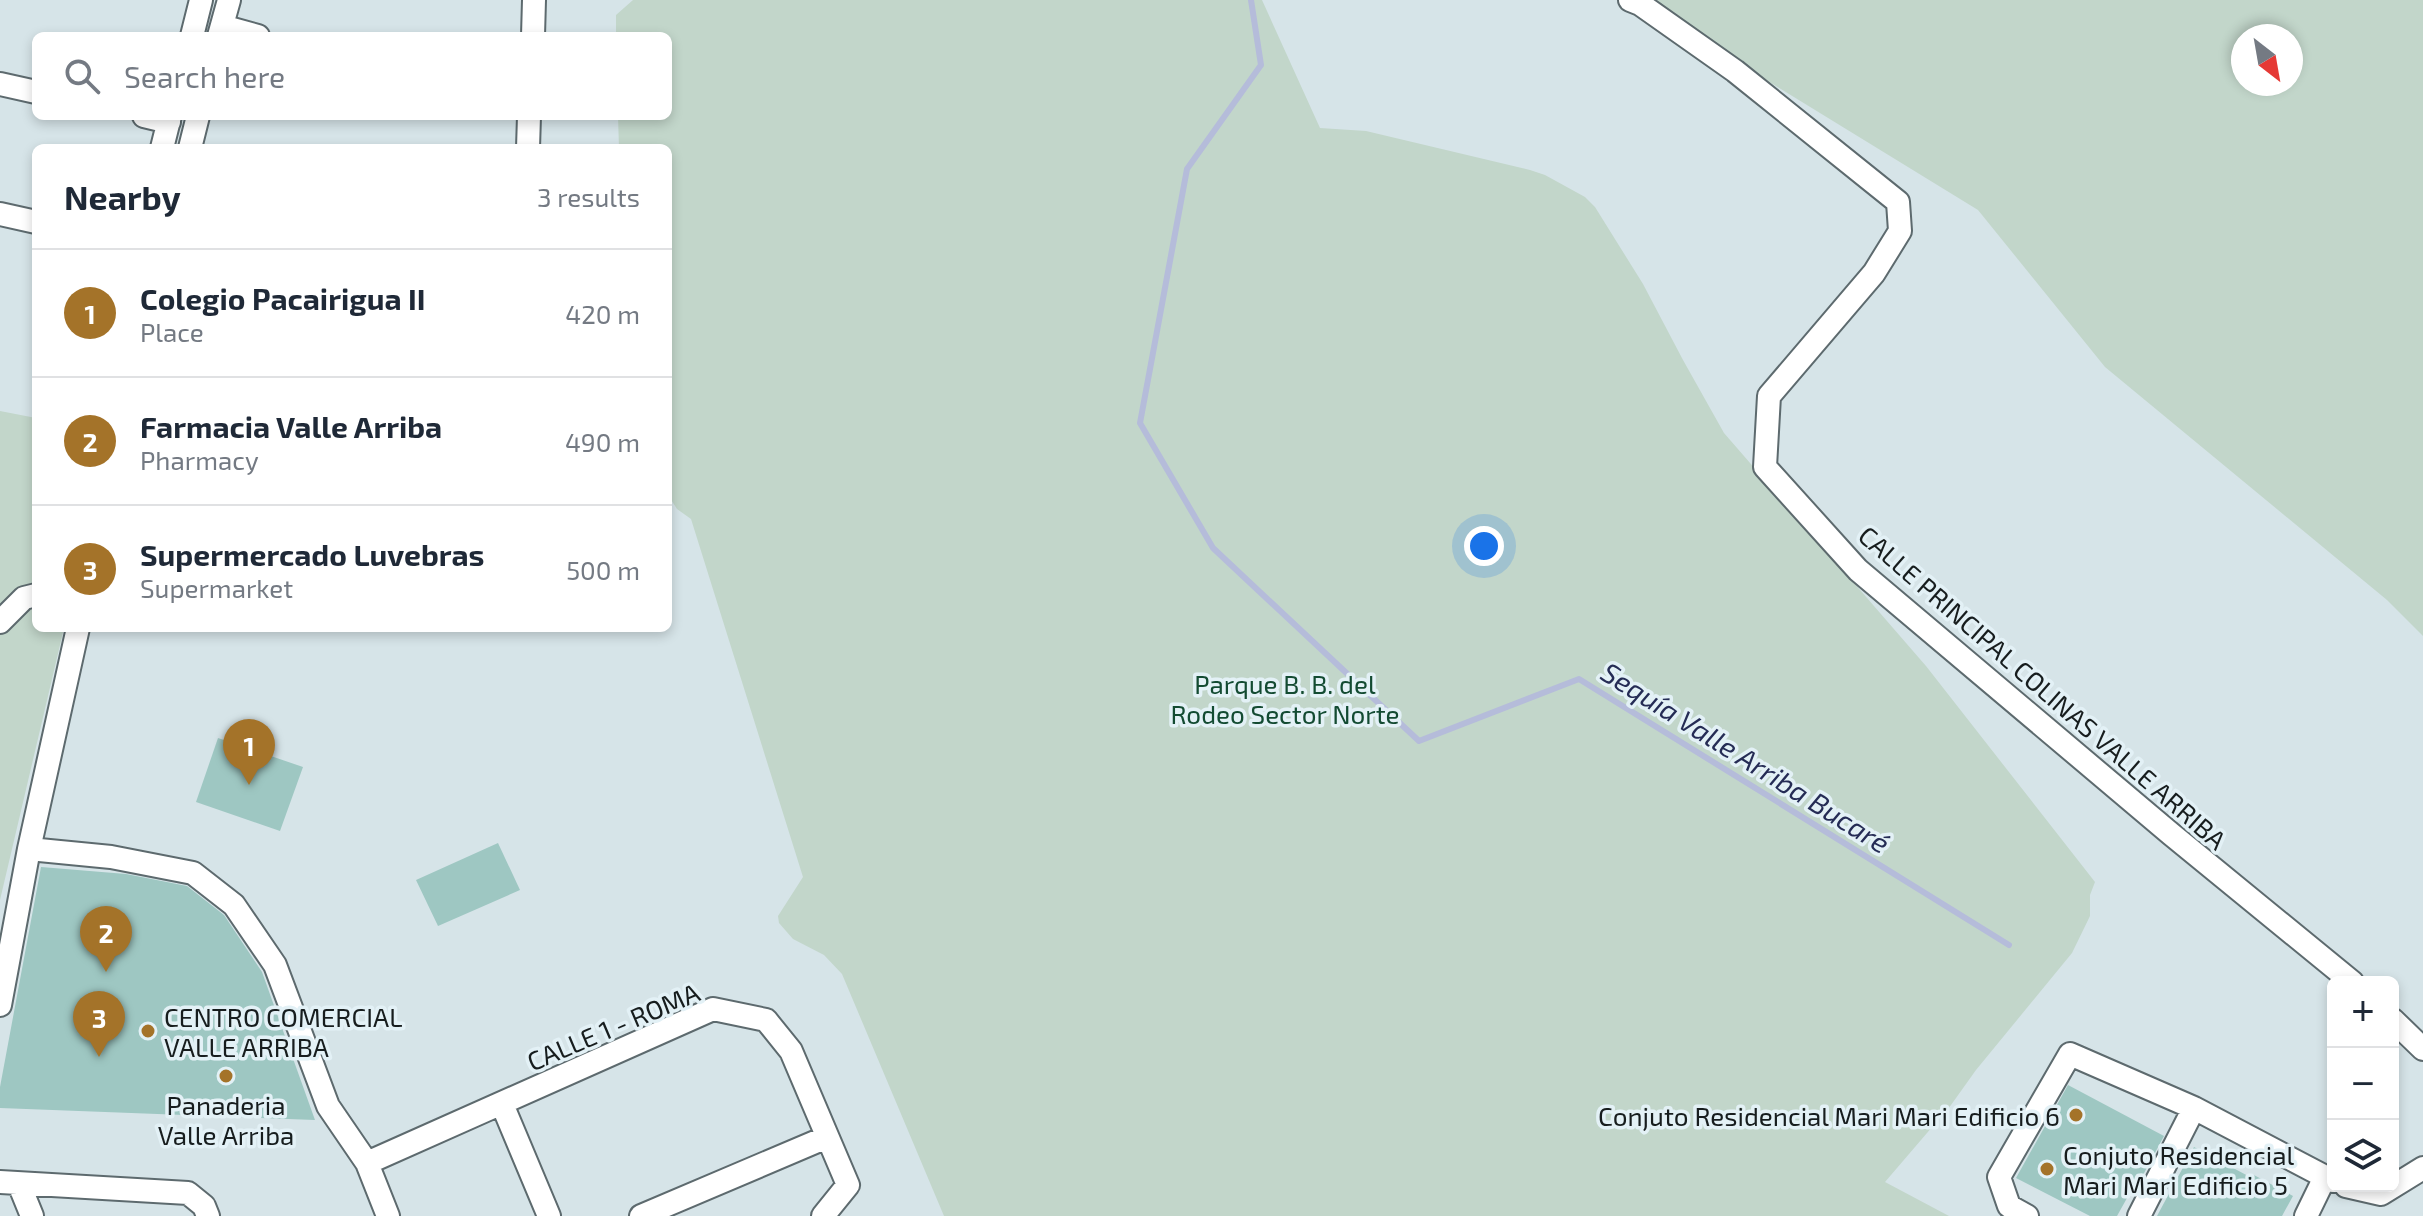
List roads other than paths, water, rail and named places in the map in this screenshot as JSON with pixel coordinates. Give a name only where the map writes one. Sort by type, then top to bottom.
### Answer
[{"type":"street","points":[[193,32],[201,0]]},
{"type":"street","points":[[221,31],[229,0]]},
{"type":"street","points":[[533,32],[534,0]]},
{"type":"street","name":"CALLE PRINCIPAL COLINAS VALLE ARRIBA","points":[[1630,0],[1735,71],[1898,202],[1900,231],[1874,273],[1769,396],[1765,467],[1858,570],[2345,976]]},
{"type":"street","points":[[0,84],[32,91]]},
{"type":"street","points":[[163,144],[169,120]]},
{"type":"street","points":[[191,144],[197,120]]},
{"type":"street","points":[[528,144],[529,120]]},
{"type":"street","points":[[0,214],[32,221]]},
{"type":"street","points":[[0,622],[24,598],[32,596]]},
{"type":"street","points":[[0,1005],[29,849],[77,632]]},
{"type":"street","points":[[29,849],[111,857],[193,873],[234,905],[275,965],[328,1106],[367,1163],[388,1216]]},
{"type":"street","name":"CALLE 1 - ROMA","points":[[367,1163],[713,1009],[766,1020],[791,1051],[848,1185],[823,1216]]},
{"type":"street","points":[[2399,1026],[2423,1049]]},
{"type":"street","points":[[2027,1216],[2009,1206],[1999,1177],[2070,1054],[2194,1108],[2327,1178]]},
{"type":"street","points":[[502,1104],[549,1216]]},
{"type":"street","points":[[2139,1216],[2194,1108]]},
{"type":"street","points":[[641,1216],[827,1137]]},
{"type":"street","points":[[2399,1183],[2423,1168]]},
{"type":"street","points":[[2306,1216],[2327,1182]]},
{"type":"street","points":[[9,1183],[32,1216]]},
{"type":"street","points":[[9,1183],[188,1193],[204,1206],[208,1216]]},
{"type":"waterway","name":"Sequía Valle Arriba Bucaré","points":[[1251,0],[1261,65],[1187,169],[1140,423],[1213,548],[1419,741],[1579,679],[2009,945]]},
{"type":"place","name":"Colegio Pacairigua II","points":[[249,785]]},
{"type":"place","name":"Farmacia Valle Arriba","points":[[106,972]]},
{"type":"place","name":"CENTRO COMERCIAL VALLE ARRIBA","points":[[148,1031]]},
{"type":"place","name":"Supermercado Luvebras","points":[[99,1057]]},
{"type":"place","name":"Panaderia Valle Arriba","points":[[226,1076]]},
{"type":"place","name":"Conjuto Residencial Mari Mari Edificio 6","points":[[2076,1115]]},
{"type":"place","name":"Conjuto Residencial Mari Mari Edificio 5","points":[[2047,1169]]},
{"type":"park label","name":"Parque B. B. del Rodeo Sector Norte","points":[[1285,698]]}]
